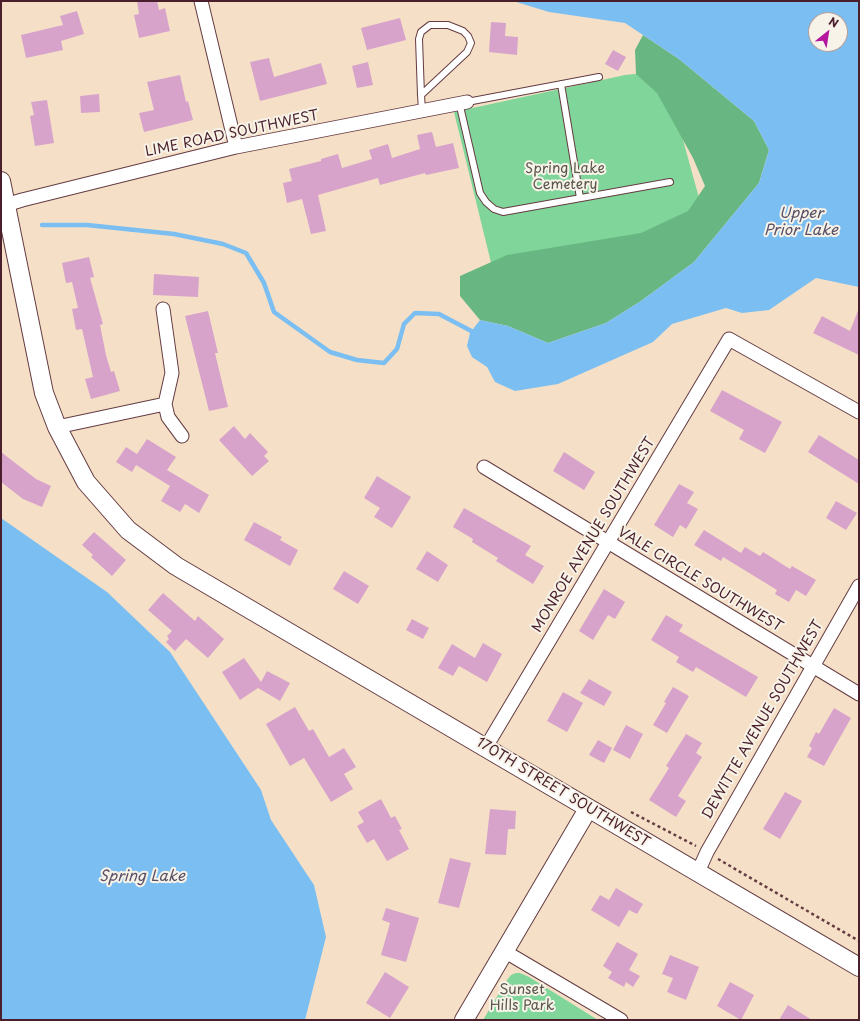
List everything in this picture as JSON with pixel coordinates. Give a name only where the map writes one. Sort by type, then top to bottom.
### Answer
[{"type":"street","points":[[201,1],[236,147]]},
{"type":"street","name":"LIME ROAD SOUTHWEST","points":[[6,205],[236,147],[463,102]]},
{"type":"street","name":"170TH STREET SOUTHWEST","points":[[1,181],[44,393],[57,427],[86,482],[128,530],[176,566],[859,967]]},
{"type":"street","points":[[163,309],[172,373],[165,404],[168,417],[182,436]]},
{"type":"street","name":"MONROE AVENUE SOUTHWEST","points":[[486,747],[729,338],[859,412]]},
{"type":"street","points":[[57,427],[165,404]]},
{"type":"street","name":"VALE CIRCLE SOUTHWEST","points":[[484,467],[812,667],[859,694]]},
{"type":"street","name":"DEWITTE AVENUE SOUTHWEST","points":[[698,872],[707,852],[859,586]]},
{"type":"street","points":[[464,1020],[588,808]]},
{"type":"street","points":[[504,951],[621,1020]]},
{"type":"lane","points":[[421,95],[467,52],[471,43],[468,36],[462,31],[448,25],[430,25],[421,32],[419,39],[421,95],[422,110]]},
{"type":"lane","points":[[599,77],[463,102],[480,193],[486,202],[494,209],[503,212],[670,182]]},
{"type":"lane","points":[[561,84],[580,198]]},
{"type":"path","points":[[631,812],[707,852],[859,941]]},
{"type":"green space","points":[[643,35],[679,59],[754,121],[769,150],[759,183],[694,262],[641,301],[606,323],[548,343],[508,326],[480,320],[460,296],[460,276],[507,255],[641,233],[688,211],[705,186],[693,158],[657,93],[636,74],[635,50]]},
{"type":"green space","name":"Spring Lake Cemetery","points":[[664,71],[709,234],[496,283],[454,112],[625,75]]},
{"type":"green space","name":"Sunset Hills Park","points":[[516,973],[529,977],[598,1020],[483,1020],[507,980],[511,975]]},
{"type":"water","name":"Upper Prior Lake","points":[[513,1],[859,1],[859,287],[816,278],[769,310],[742,313],[726,308],[672,324],[653,342],[558,384],[515,391],[495,382],[487,367],[472,357],[467,346],[470,333],[480,320],[508,326],[548,343],[606,323],[641,301],[694,262],[759,183],[769,150],[754,121],[679,59],[625,23],[549,12]]},
{"type":"water","name":"Spring Lake","points":[[1,518],[107,592],[170,652],[261,790],[271,820],[314,885],[326,937],[305,1020],[1,1020]]},
{"type":"building","points":[[137,1],[157,1],[159,10],[165,8],[170,31],[139,38],[134,15],[139,14]]},
{"type":"building","points":[[77,11],[84,34],[61,41],[63,50],[26,58],[21,35],[63,25],[60,16]]},
{"type":"building","points":[[400,18],[406,40],[367,50],[361,28]]},
{"type":"building","points":[[491,22],[506,23],[505,36],[518,37],[517,55],[489,52]]},
{"type":"building","points":[[613,50],[626,57],[618,71],[605,64]]},
{"type":"building","points":[[269,58],[274,77],[321,63],[327,84],[260,101],[250,62]]},
{"type":"building","points":[[368,62],[373,85],[357,88],[352,66]]},
{"type":"building","points":[[180,75],[186,102],[188,101],[193,120],[144,132],[139,113],[154,110],[147,82]]},
{"type":"building","points":[[99,94],[100,112],[81,113],[80,96]]},
{"type":"building","points":[[47,100],[54,143],[35,146],[30,116],[34,115],[31,102]]},
{"type":"building","points":[[432,132],[436,147],[453,143],[459,168],[426,175],[425,173],[380,185],[378,178],[318,195],[326,231],[311,234],[302,199],[287,203],[283,183],[292,181],[289,169],[321,161],[321,159],[338,154],[342,168],[372,159],[369,150],[388,144],[392,158],[420,149],[417,135]]},
{"type":"building","points":[[89,257],[94,277],[90,278],[103,324],[100,325],[106,355],[111,372],[114,371],[120,391],[91,399],[85,379],[93,377],[82,329],[76,330],[72,309],[78,308],[72,282],[66,283],[62,263]]},
{"type":"building","points":[[154,274],[199,277],[198,297],[153,295]]},
{"type":"building","points":[[859,308],[859,355],[813,333],[822,316],[850,331]]},
{"type":"building","points":[[208,311],[218,353],[215,353],[228,407],[209,411],[185,316]]},
{"type":"building","points":[[722,390],[782,422],[765,453],[739,439],[744,430],[710,411]]},
{"type":"building","points":[[234,426],[245,439],[250,433],[268,452],[264,456],[269,461],[252,476],[219,440]]},
{"type":"building","points":[[819,435],[859,460],[859,484],[808,452]]},
{"type":"building","points":[[147,439],[176,457],[167,470],[209,495],[199,513],[185,504],[180,512],[161,501],[170,486],[136,465],[132,472],[116,462],[126,447],[137,454]]},
{"type":"building","points":[[1,452],[36,479],[51,486],[42,507],[23,499],[1,482]]},
{"type":"building","points":[[564,452],[595,472],[584,490],[553,471]]},
{"type":"building","points":[[377,476],[411,497],[392,528],[374,517],[380,508],[364,498]]},
{"type":"building","points":[[679,484],[694,492],[687,503],[698,509],[686,529],[680,525],[673,537],[654,525]]},
{"type":"building","points":[[836,501],[857,513],[846,530],[826,518]]},
{"type":"building","points":[[464,508],[531,546],[525,555],[544,566],[533,584],[496,561],[498,558],[472,542],[473,539],[453,527]]},
{"type":"building","points":[[254,522],[282,537],[280,540],[298,550],[290,566],[244,540]]},
{"type":"building","points":[[704,530],[741,553],[745,547],[760,556],[763,552],[790,569],[792,566],[816,580],[806,596],[796,590],[789,602],[775,594],[777,590],[723,557],[721,561],[694,545]]},
{"type":"building","points":[[94,532],[126,560],[112,576],[91,557],[93,555],[82,545]]},
{"type":"building","points":[[427,551],[448,565],[438,582],[416,569]]},
{"type":"building","points":[[344,571],[369,586],[358,604],[333,589]]},
{"type":"building","points":[[604,589],[625,602],[615,619],[608,615],[593,640],[579,631]]},
{"type":"building","points":[[163,593],[195,621],[198,616],[224,639],[208,658],[186,639],[175,651],[166,642],[169,639],[167,636],[172,631],[148,610]]},
{"type":"building","points":[[666,615],[683,625],[679,631],[758,677],[746,697],[696,667],[693,672],[676,662],[679,657],[651,640]]},
{"type":"building","points":[[412,619],[429,628],[423,639],[406,630]]},
{"type":"building","points":[[483,643],[502,654],[487,682],[459,666],[453,676],[438,668],[452,644],[475,658]]},
{"type":"building","points":[[244,658],[261,682],[267,671],[290,683],[280,701],[258,688],[240,700],[222,672]]},
{"type":"building","points":[[589,679],[612,692],[604,706],[580,693]]},
{"type":"building","points":[[673,687],[689,696],[667,733],[653,725],[666,703],[664,702]]},
{"type":"building","points":[[563,692],[583,703],[567,732],[547,721]]},
{"type":"building","points":[[295,707],[309,731],[313,729],[329,757],[344,748],[356,767],[344,774],[353,789],[331,802],[304,758],[290,766],[266,724]]},
{"type":"building","points":[[834,708],[851,718],[824,766],[807,757],[812,748],[809,746],[816,732],[819,734]]},
{"type":"building","points":[[626,725],[643,734],[630,759],[613,750]]},
{"type":"building","points":[[686,734],[702,743],[696,753],[702,757],[678,796],[686,801],[676,817],[649,800],[669,768],[666,766]]},
{"type":"building","points":[[598,740],[612,748],[604,763],[589,755]]},
{"type":"building","points":[[785,792],[802,801],[780,839],[763,829]]},
{"type":"building","points":[[381,799],[391,818],[395,816],[402,829],[399,830],[409,849],[387,861],[374,839],[367,843],[357,826],[364,822],[358,812]]},
{"type":"building","points":[[490,809],[516,811],[515,829],[508,829],[506,855],[485,854]]},
{"type":"building","points":[[450,858],[471,863],[459,908],[438,903]]},
{"type":"building","points":[[616,888],[643,904],[637,914],[629,910],[619,927],[591,910],[600,895],[609,900]]},
{"type":"building","points":[[386,908],[419,918],[406,962],[381,955],[390,923],[382,920]]},
{"type":"building","points":[[617,942],[638,954],[629,970],[640,976],[633,987],[626,982],[624,987],[608,978],[612,972],[603,966]]},
{"type":"building","points":[[670,955],[699,967],[686,1000],[667,992],[673,978],[662,974]]},
{"type":"building","points":[[385,972],[409,987],[390,1018],[366,1003]]},
{"type":"building","points":[[730,982],[754,995],[741,1020],[717,1006]]},
{"type":"building","points":[[788,1005],[812,1020],[779,1020]]},
{"type":"waterway","points":[[42,225],[87,225],[174,234],[223,244],[246,253],[264,283],[274,312],[330,352],[357,360],[384,363],[397,349],[404,324],[415,313],[439,314],[477,334]]}]
